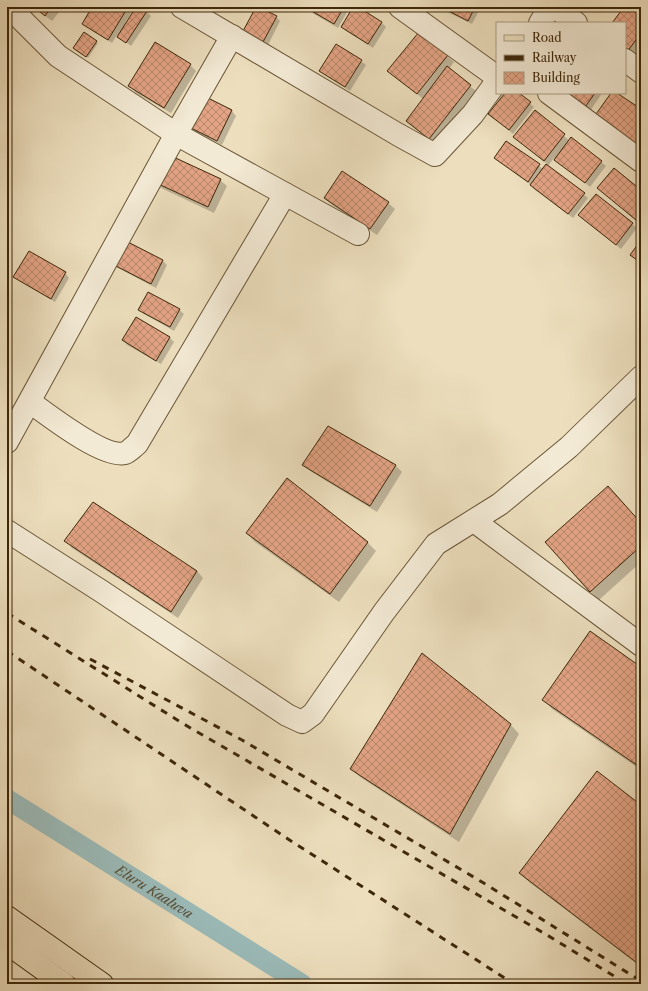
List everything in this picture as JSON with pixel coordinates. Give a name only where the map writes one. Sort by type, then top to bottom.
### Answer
[{"type":"main road","points":[[7,917],[102,984]]},
{"type":"main road","points":[[7,943],[64,984]]},
{"type":"street","points":[[182,7],[435,155],[473,114],[496,82]]},
{"type":"street","points":[[400,7],[496,76]]},
{"type":"street","points":[[541,22],[550,7]]},
{"type":"street","points":[[555,7],[575,22]]},
{"type":"street","points":[[8,8],[58,56],[176,134],[358,234]]},
{"type":"street","points":[[7,442],[176,134],[232,36]]},
{"type":"street","points":[[626,61],[641,72]]},
{"type":"street","points":[[550,94],[641,161]]},
{"type":"street","points":[[30,402],[74,434],[111,452],[125,453],[137,444],[285,194]]},
{"type":"street","points":[[7,531],[101,591],[287,715],[302,722],[313,714],[384,612],[436,544],[500,504],[569,447],[641,377]]},
{"type":"street","points":[[474,521],[641,645]]},
{"type":"building","points":[[34,7],[51,7],[45,16]]},
{"type":"building","points":[[92,7],[128,7],[108,40],[82,24]]},
{"type":"building","points":[[136,7],[141,7],[147,11],[126,43],[117,37]]},
{"type":"building","points":[[256,7],[277,16],[263,42],[243,31]]},
{"type":"building","points":[[309,7],[344,7],[334,24],[308,9]]},
{"type":"building","points":[[353,7],[358,7],[382,22],[368,44],[341,27]]},
{"type":"building","points":[[441,7],[475,7],[468,21]]},
{"type":"building","points":[[624,7],[635,7],[641,11],[641,33],[627,52],[626,22],[613,22]]},
{"type":"building","points":[[84,32],[97,41],[86,57],[73,48]]},
{"type":"building","points":[[419,32],[448,55],[417,94],[387,71]]},
{"type":"building","points":[[155,42],[191,64],[164,108],[128,86]]},
{"type":"building","points":[[336,44],[362,60],[345,87],[319,71]]},
{"type":"building","points":[[447,66],[471,85],[429,139],[406,121]]},
{"type":"building","points":[[504,94],[520,94],[531,102],[509,130],[488,114]]},
{"type":"building","points":[[560,94],[594,94],[583,110]]},
{"type":"building","points":[[610,94],[618,94],[641,109],[641,150],[594,117]]},
{"type":"building","points":[[206,97],[232,110],[217,141],[191,128]]},
{"type":"building","points":[[535,110],[565,134],[544,161],[513,137]]},
{"type":"building","points":[[571,137],[602,161],[585,183],[554,160]]},
{"type":"building","points":[[506,141],[540,164],[528,182],[494,158]]},
{"type":"building","points":[[167,154],[221,179],[208,207],[154,182]]},
{"type":"building","points":[[546,164],[585,193],[568,214],[530,185]]},
{"type":"building","points":[[614,168],[641,190],[641,214],[636,220],[597,188]]},
{"type":"building","points":[[342,171],[389,202],[370,229],[324,198]]},
{"type":"building","points":[[596,194],[633,223],[616,245],[578,215]]},
{"type":"building","points":[[124,240],[163,260],[151,284],[112,264]]},
{"type":"building","points":[[641,240],[641,263],[630,255]]},
{"type":"building","points":[[29,251],[66,272],[51,299],[13,277]]},
{"type":"building","points":[[148,292],[180,309],[170,327],[138,310]]},
{"type":"building","points":[[136,317],[170,337],[156,361],[122,340]]},
{"type":"building","points":[[328,426],[396,465],[370,506],[302,465]]},
{"type":"building","points":[[287,478],[368,542],[330,594],[246,533]]},
{"type":"building","points":[[608,486],[641,523],[641,546],[590,592],[545,542]]},
{"type":"building","points":[[93,502],[197,571],[171,612],[64,541]]},
{"type":"building","points":[[590,631],[641,667],[641,768],[542,700]]},
{"type":"building","points":[[422,653],[511,724],[450,834],[350,769]]},
{"type":"building","points":[[597,771],[641,805],[641,966],[519,873]]},
{"type":"waterway","name":"Eluru Kaaluva","points":[[7,799],[302,984]]},
{"type":"railway","points":[[7,613],[182,723],[547,935],[627,984]]},
{"type":"railway","points":[[7,651],[288,839],[514,984]]},
{"type":"railway","points":[[90,659],[242,740],[482,882],[641,981]]}]
